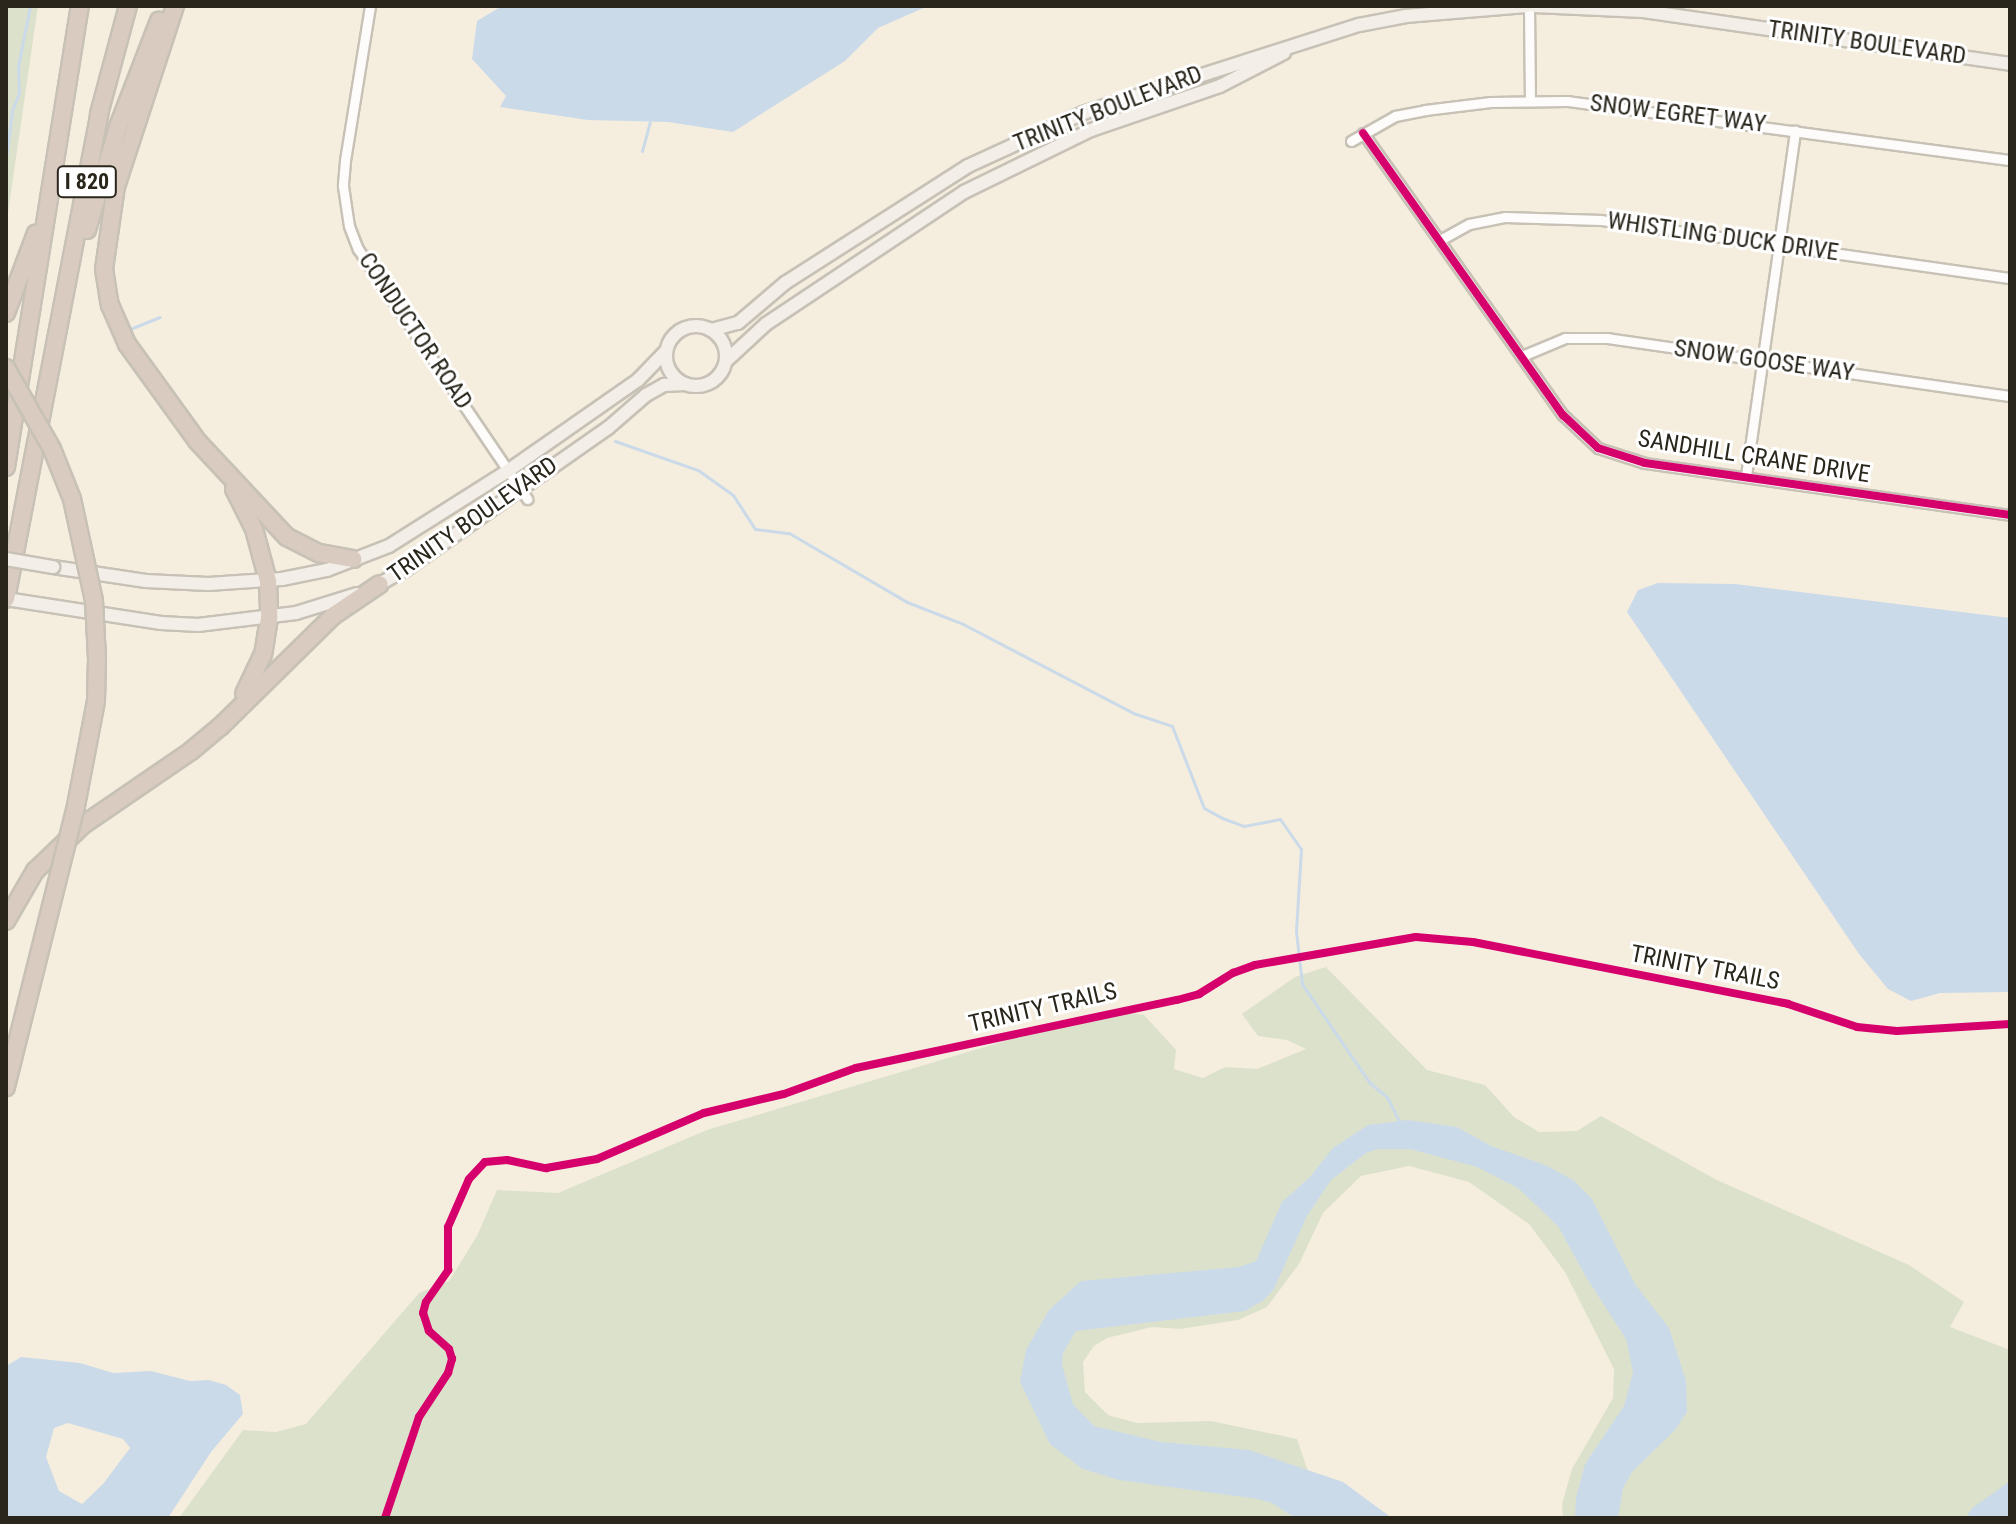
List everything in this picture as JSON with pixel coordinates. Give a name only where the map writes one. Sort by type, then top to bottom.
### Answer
[{"type":"highway","name":"I 820","points":[[6,467],[80,6]]},
{"type":"highway","name":"I 820","points":[[6,599],[66,300],[99,114],[128,6]]},
{"type":"highway","points":[[66,300],[118,127],[166,6]]},
{"type":"highway","points":[[175,6],[116,186],[104,269],[110,305],[127,344],[198,442],[287,537],[319,553],[353,559]]},
{"type":"highway","points":[[6,313],[27,265],[56,166]]},
{"type":"highway","points":[[6,368],[52,449],[72,499],[94,601],[97,659],[96,701],[76,806],[6,1087]]},
{"type":"highway","points":[[219,463],[246,509],[268,581],[269,618],[263,654],[251,684],[220,727]]},
{"type":"highway","points":[[6,921],[35,871],[83,825],[220,727],[325,623],[380,584]]},
{"type":"main road","name":"TRINITY BOULEVARD","points":[[6,559],[157,581],[208,584],[268,581],[327,570],[389,546],[509,470],[638,380],[682,330],[695,326],[711,330],[738,323],[785,283],[904,204],[1021,139],[1140,92],[1406,11],[1530,6],[1643,11],[2010,64]]},
{"type":"main road","name":"TRINITY BOULEVARD","points":[[6,599],[186,624],[296,613],[380,584],[524,493],[646,395],[664,385],[698,386],[711,382],[721,373],[726,361],[766,324],[964,192],[1091,130],[1220,86],[1315,37]]},
{"type":"main road","points":[[711,330],[723,343],[726,361]]},
{"type":"main road","points":[[666,351],[670,370],[685,384]]},
{"type":"street","name":"CONDUCTOR ROAD","points":[[370,6],[345,161],[343,186],[349,226],[358,249],[524,493]]},
{"type":"street","points":[[1530,6],[1530,101]]},
{"type":"street","name":"SNOW EGRET WAY","points":[[1351,141],[1395,116],[1425,110],[1530,101],[1609,104],[2010,160]]},
{"type":"street","points":[[1746,476],[1795,130]]},
{"type":"street","name":"SANDHILL CRANE DRIVE","points":[[1363,133],[1568,421],[1598,448],[1645,463],[2010,515]]},
{"type":"street","name":"WHISTLING DUCK DRIVE","points":[[1440,240],[1469,224],[1505,217],[1552,217],[2010,278]]},
{"type":"street","name":"SNOW GOOSE WAY","points":[[1522,356],[1551,342],[1595,337],[2010,396]]},
{"type":"green space","points":[[6,6],[38,6],[6,227]]},
{"type":"green space","points":[[1326,967],[1427,1070],[1485,1085],[1514,1117],[1539,1132],[1577,1131],[1601,1116],[1717,1180],[1909,1265],[1964,1302],[1950,1327],[2010,1350],[2010,1518],[1563,1518],[1562,1504],[1572,1469],[1613,1398],[1614,1369],[1565,1272],[1529,1224],[1469,1182],[1409,1166],[1361,1176],[1323,1213],[1299,1264],[1267,1307],[1238,1320],[1180,1329],[1152,1327],[1107,1338],[1094,1346],[1083,1362],[1085,1392],[1108,1415],[1137,1423],[1211,1421],[1297,1439],[1317,1498],[1339,1518],[179,1518],[243,1430],[276,1432],[306,1424],[419,1293],[449,1281],[477,1236],[497,1190],[558,1193],[707,1130],[1108,1010],[1144,1015],[1176,1050],[1174,1069],[1203,1078],[1225,1067],[1257,1069],[1306,1049],[1287,1040],[1258,1036],[1242,1014],[1295,977]]},
{"type":"water","points":[[502,6],[928,6],[878,28],[845,61],[733,132],[668,122],[588,120],[500,107],[506,96],[472,59],[477,21]]},
{"type":"water","points":[[1658,583],[1735,584],[2010,618],[2010,992],[1940,993],[1911,1001],[1888,989],[1859,954],[1627,612],[1638,590]]},
{"type":"water","points":[[1408,1120],[1457,1127],[1491,1146],[1545,1165],[1573,1180],[1592,1199],[1635,1284],[1669,1328],[1686,1381],[1687,1412],[1675,1430],[1632,1472],[1623,1488],[1618,1518],[1575,1518],[1576,1498],[1585,1464],[1624,1406],[1633,1372],[1626,1339],[1558,1226],[1518,1188],[1477,1167],[1410,1149],[1378,1149],[1366,1153],[1331,1180],[1307,1216],[1274,1289],[1264,1300],[1245,1311],[1076,1331],[1063,1353],[1062,1364],[1073,1404],[1094,1426],[1161,1442],[1249,1450],[1343,1482],[1392,1518],[1295,1518],[1272,1503],[1258,1499],[1119,1480],[1083,1469],[1050,1444],[1020,1382],[1026,1350],[1049,1310],[1081,1281],[1239,1267],[1256,1261],[1282,1202],[1310,1177],[1333,1148],[1368,1125]]},
{"type":"water","points":[[21,1357],[80,1363],[113,1373],[151,1371],[190,1381],[209,1380],[226,1385],[240,1395],[243,1414],[211,1452],[168,1518],[6,1518],[6,1366]],"holes":[[[68,1423],[123,1439],[130,1448],[103,1484],[82,1504],[59,1491],[46,1457],[54,1428]]]},
{"type":"water","points":[[2010,1481],[2010,1518],[1966,1518],[1971,1509]]},
{"type":"waterway","points":[[6,159],[12,111],[19,93],[18,66],[30,6]]},
{"type":"waterway","points":[[642,151],[650,122]]},
{"type":"waterway","points":[[130,329],[160,317]]},
{"type":"waterway","points":[[615,441],[698,470],[733,495],[755,529],[789,533],[907,602],[963,624],[1133,713],[1172,726],[1204,808],[1244,826],[1280,819],[1301,849],[1296,931],[1302,984],[1369,1082],[1387,1097],[1400,1123]]},
{"type":"cycle path","points":[[1363,133],[1563,415],[1598,448],[1645,463],[2010,515]]},
{"type":"cycle path","name":"TRINITY TRAILS","points":[[385,1518],[419,1417],[448,1373],[452,1359],[449,1349],[429,1331],[423,1313],[426,1302],[448,1270],[448,1227],[469,1179],[485,1162],[507,1160],[546,1168],[597,1159],[704,1113],[784,1094],[856,1068],[1177,1000],[1199,994],[1233,973],[1255,965],[1416,937],[1473,942],[1788,1004],[1857,1027],[1897,1031],[2010,1024]]}]
